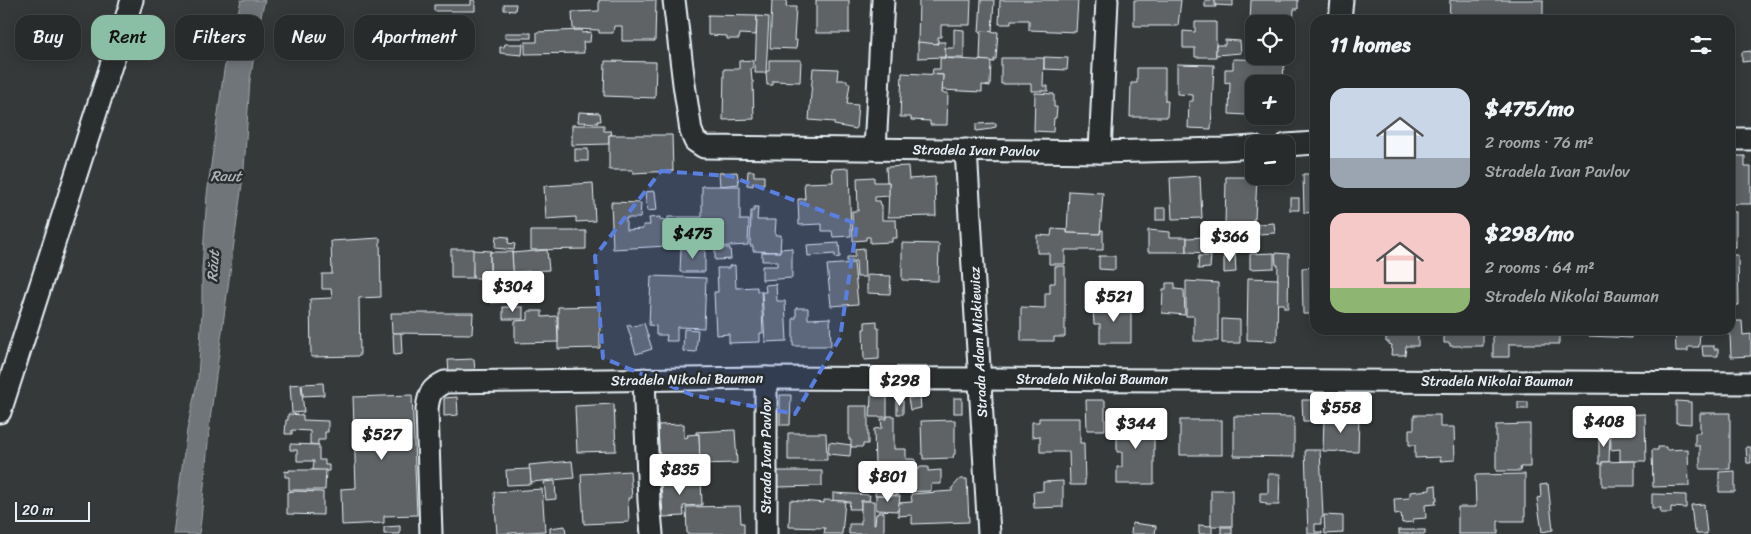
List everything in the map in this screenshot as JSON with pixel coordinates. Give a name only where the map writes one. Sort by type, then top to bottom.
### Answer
[{"type":"street","points":[[0,412],[132,0]]},
{"type":"street","name":"Stradela Ivan Pavlov","points":[[674,0],[691,131],[695,141],[704,147],[1100,152],[1245,148]]},
{"type":"street","points":[[876,149],[883,0]]},
{"type":"street","points":[[1100,152],[1107,0]]},
{"type":"street","points":[[1340,15],[1342,0]]},
{"type":"street","points":[[1735,139],[1751,139]]},
{"type":"street","points":[[1295,144],[1310,143]]},
{"type":"street","name":"Strada Adam Mickiewicz","points":[[966,150],[989,534]]},
{"type":"street","name":"Stradela Nikolai Bauman","points":[[431,534],[427,409],[429,396],[435,387],[445,382],[766,378],[981,378],[1751,383]]},
{"type":"street","name":"Strada Ivan Pavlov","points":[[766,378],[766,534]]},
{"type":"street","points":[[644,379],[652,534]]},
{"type":"highlighted area","points":[[661,171],[730,176],[857,224],[840,338],[795,414],[692,395],[603,358],[595,256]]},
{"type":"water","name":"Raut","points":[[241,0],[265,0],[261,15],[237,15]]},
{"type":"water","name":"Raut","points":[[226,60],[253,60],[250,80],[244,169],[210,420],[199,534],[173,534],[187,430],[198,378],[207,195]]},
{"type":"building","points":[[471,0],[475,0],[475,11],[434,11],[434,5],[471,5]]},
{"type":"building","points":[[599,0],[656,0],[655,41],[622,41],[622,26],[614,26],[613,33],[599,33],[599,30],[573,29],[572,12],[599,11]]},
{"type":"building","points":[[772,0],[787,0],[786,7],[796,7],[794,40],[797,40],[796,49],[770,48]]},
{"type":"building","points":[[816,0],[849,0],[849,33],[816,33]]},
{"type":"building","points":[[919,0],[971,0],[970,25],[941,25],[941,37],[938,37],[938,44],[918,44]]},
{"type":"building","points":[[981,0],[994,0],[992,32],[979,33]]},
{"type":"building","points":[[1000,0],[1078,0],[1076,32],[1029,30],[1029,20],[1011,20],[1011,24],[999,24]]},
{"type":"building","points":[[1134,0],[1181,0],[1178,26],[1134,26]]},
{"type":"building","points":[[1205,0],[1215,0],[1216,7],[1205,7]]},
{"type":"building","points":[[1215,0],[1233,0],[1233,6],[1215,5]]},
{"type":"building","points":[[1251,0],[1298,0],[1298,9],[1294,9],[1294,15],[1250,15]]},
{"type":"building","points":[[1450,0],[1543,0],[1543,15],[1449,15]]},
{"type":"building","points":[[504,4],[516,4],[515,11],[504,10]]},
{"type":"building","points":[[708,15],[757,16],[756,35],[740,34],[739,39],[727,39],[727,36],[708,35]]},
{"type":"building","points":[[757,16],[769,17],[766,73],[755,73]]},
{"type":"building","points":[[1195,22],[1216,22],[1216,57],[1195,57],[1195,48],[1183,48],[1183,31],[1195,32]]},
{"type":"building","points":[[954,29],[964,30],[964,58],[944,58],[945,48],[954,48]]},
{"type":"building","points":[[582,30],[582,33],[591,32],[590,42],[583,42],[584,53],[525,54],[525,42],[537,42],[537,32]]},
{"type":"building","points":[[981,31],[998,32],[996,59],[994,59],[994,62],[980,60]]},
{"type":"building","points":[[505,33],[531,33],[531,38],[505,38]]},
{"type":"building","points":[[1225,40],[1240,41],[1241,53],[1216,55],[1216,45],[1225,45]]},
{"type":"building","points":[[918,42],[938,44],[937,42],[945,42],[945,57],[918,58]]},
{"type":"building","points":[[505,44],[523,44],[522,55],[500,53],[500,47],[504,47]]},
{"type":"building","points":[[1751,51],[1751,61],[1742,62],[1742,52]]},
{"type":"building","points":[[1044,57],[1068,58],[1067,70],[1044,69]]},
{"type":"building","points":[[940,58],[991,61],[990,86],[982,85],[982,92],[942,90],[943,75],[932,74],[933,69],[940,69]]},
{"type":"building","points":[[1001,58],[1044,58],[1043,86],[1048,86],[1048,91],[1031,91],[1031,84],[1001,84]]},
{"type":"building","points":[[1233,59],[1245,59],[1245,65],[1284,65],[1283,75],[1245,75],[1245,115],[1229,114],[1230,82],[1225,83],[1225,69],[1233,69]]},
{"type":"building","points":[[753,60],[753,68],[751,68],[754,119],[723,120],[724,69],[739,69],[739,61]]},
{"type":"building","points":[[769,60],[801,60],[800,82],[773,81],[773,85],[767,85],[766,71],[769,71]]},
{"type":"building","points":[[605,61],[656,62],[655,98],[604,96]]},
{"type":"building","points":[[1177,64],[1214,65],[1211,129],[1188,128],[1189,101],[1193,101],[1193,95],[1177,94]]},
{"type":"building","points":[[813,68],[838,69],[837,80],[847,80],[847,83],[850,83],[847,104],[858,105],[856,129],[834,125],[834,122],[809,120]]},
{"type":"building","points":[[1137,68],[1165,68],[1165,101],[1168,101],[1167,117],[1130,117],[1131,83],[1137,83]]},
{"type":"building","points":[[902,73],[943,75],[942,93],[948,93],[947,125],[930,125],[930,121],[911,120],[911,117],[900,117]]},
{"type":"building","points":[[1035,93],[1054,94],[1054,107],[1057,107],[1053,132],[1034,131]]},
{"type":"building","points":[[579,112],[600,113],[601,121],[597,121],[598,123],[578,122]]},
{"type":"building","points":[[996,123],[996,127],[991,129],[976,131],[976,124]]},
{"type":"building","points":[[572,125],[604,125],[604,131],[611,131],[612,135],[609,135],[609,144],[572,145]]},
{"type":"building","points":[[609,135],[672,135],[673,171],[633,173],[633,170],[609,170]]},
{"type":"building","points":[[575,149],[588,149],[588,161],[575,161]]},
{"type":"building","points":[[1735,156],[1745,156],[1745,167],[1751,167],[1751,204],[1735,204]]},
{"type":"building","points":[[908,166],[909,179],[935,177],[936,216],[888,217],[889,182],[887,182],[886,167]]},
{"type":"building","points":[[849,168],[851,236],[833,237],[832,231],[822,231],[822,224],[799,225],[798,199],[805,199],[804,183],[833,182],[832,169]]},
{"type":"building","points":[[748,171],[754,171],[754,176],[764,176],[764,184],[753,183],[753,186],[747,185]]},
{"type":"building","points":[[737,172],[739,184],[720,186],[719,173]]},
{"type":"building","points":[[1303,174],[1310,174],[1310,212],[1304,213]]},
{"type":"building","points":[[1200,176],[1202,218],[1172,219],[1170,178]]},
{"type":"building","points":[[874,177],[874,182],[889,182],[889,196],[875,197],[875,201],[880,201],[882,205],[882,220],[896,220],[897,238],[892,238],[892,242],[870,243],[870,237],[866,237],[866,240],[853,241],[852,211],[858,211],[857,178]]},
{"type":"building","points":[[1226,177],[1245,177],[1245,185],[1257,185],[1252,236],[1237,235],[1237,227],[1225,227]]},
{"type":"building","points":[[593,183],[595,221],[576,222],[576,217],[546,219],[544,186]]},
{"type":"building","points":[[702,186],[740,186],[740,220],[749,220],[748,245],[714,247],[713,228],[703,229],[705,246],[668,247],[668,217],[702,217]]},
{"type":"building","points":[[655,191],[657,210],[647,211],[645,192]]},
{"type":"building","points":[[1069,191],[1103,193],[1100,234],[1067,233]]},
{"type":"building","points":[[1290,198],[1299,198],[1299,210],[1290,210]]},
{"type":"building","points":[[611,202],[641,203],[640,218],[626,218],[626,230],[643,229],[643,225],[650,225],[649,218],[660,217],[660,220],[665,219],[665,221],[668,221],[668,246],[613,249]]},
{"type":"building","points":[[754,207],[758,207],[757,220],[776,220],[775,235],[781,235],[780,252],[753,251],[753,246],[750,246],[751,211],[754,211]]},
{"type":"building","points":[[1156,208],[1166,208],[1166,220],[1156,220]]},
{"type":"building","points":[[1735,212],[1736,212],[1735,247]]},
{"type":"building","points":[[1274,223],[1275,233],[1259,234],[1258,224]]},
{"type":"building","points":[[1052,229],[1067,230],[1067,233],[1100,234],[1101,230],[1103,230],[1103,250],[1065,250],[1065,264],[1049,264],[1049,253],[1037,253],[1037,235],[1051,236]]},
{"type":"building","points":[[1148,230],[1170,232],[1170,237],[1187,237],[1187,252],[1148,252]]},
{"type":"building","points":[[531,231],[586,231],[586,249],[531,250]]},
{"type":"building","points":[[496,236],[509,237],[508,243],[515,244],[514,250],[495,248]]},
{"type":"building","points":[[380,238],[381,297],[359,298],[360,356],[311,357],[310,299],[332,298],[331,289],[322,289],[322,274],[332,274],[331,241]]},
{"type":"building","points":[[1187,238],[1217,238],[1221,246],[1217,255],[1187,252]]},
{"type":"building","points":[[839,243],[840,257],[835,258],[835,254],[808,256],[807,245]]},
{"type":"building","points":[[902,243],[939,244],[938,281],[902,280]]},
{"type":"building","points":[[681,248],[705,248],[705,272],[680,272]]},
{"type":"building","points":[[715,248],[730,248],[731,259],[715,260]]},
{"type":"building","points":[[792,248],[792,278],[762,280],[762,266],[777,266],[777,261],[762,261],[762,252],[780,252],[780,249]]},
{"type":"building","points":[[864,248],[865,277],[857,277],[856,261],[847,262],[847,257],[855,257],[855,249]]},
{"type":"building","points":[[451,249],[474,249],[473,278],[451,278]]},
{"type":"building","points":[[473,250],[492,251],[490,252],[490,278],[473,278]]},
{"type":"building","points":[[547,250],[549,270],[513,272],[512,253]]},
{"type":"building","points":[[490,252],[514,252],[512,253],[514,282],[518,282],[518,302],[491,303]]},
{"type":"building","points":[[1235,253],[1236,272],[1224,273],[1224,254]]},
{"type":"building","points":[[1274,253],[1274,268],[1250,269],[1250,254]]},
{"type":"building","points":[[1275,253],[1289,254],[1288,308],[1284,308],[1284,304],[1277,304],[1278,265],[1276,265]]},
{"type":"building","points":[[1735,255],[1738,255],[1739,305],[1735,305]]},
{"type":"building","points":[[1099,256],[1115,256],[1115,270],[1099,269]]},
{"type":"building","points":[[1199,256],[1211,256],[1210,268],[1198,269]]},
{"type":"building","points":[[854,263],[858,304],[831,306],[827,265]]},
{"type":"building","points":[[735,265],[736,288],[757,287],[757,291],[761,291],[763,333],[760,333],[760,342],[729,343],[729,334],[716,335],[714,292],[718,292],[717,268],[729,268],[729,266]]},
{"type":"building","points":[[1055,266],[1065,266],[1065,337],[1054,337],[1054,341],[1021,341],[1021,307],[1045,308],[1045,293],[1050,293],[1050,283],[1055,283]]},
{"type":"building","points":[[1310,267],[1310,314],[1303,314],[1302,268]]},
{"type":"building","points":[[867,275],[891,276],[890,294],[867,293]]},
{"type":"building","points":[[651,276],[706,278],[704,328],[677,327],[677,341],[666,341],[667,335],[656,335],[656,326],[649,325]]},
{"type":"building","points":[[1248,278],[1278,279],[1277,341],[1247,340]]},
{"type":"building","points":[[1186,281],[1218,283],[1218,341],[1194,341],[1194,316],[1186,316]]},
{"type":"building","points":[[1166,283],[1175,283],[1175,289],[1184,290],[1185,315],[1162,313],[1163,289],[1166,289]]},
{"type":"building","points":[[776,284],[777,301],[785,301],[787,341],[765,342],[762,292],[766,292],[765,285]]},
{"type":"building","points":[[1101,304],[1131,304],[1131,343],[1100,343],[1100,324],[1094,324],[1093,308],[1101,308]]},
{"type":"building","points":[[600,306],[600,348],[558,349],[558,307]]},
{"type":"building","points":[[503,307],[523,307],[523,319],[503,319]]},
{"type":"building","points":[[796,308],[808,308],[808,319],[830,318],[831,346],[793,346],[793,318],[796,318]]},
{"type":"building","points":[[528,311],[542,311],[542,317],[557,316],[558,342],[515,343],[515,321],[528,320]]},
{"type":"building","points":[[391,313],[473,313],[472,334],[392,333]]},
{"type":"building","points":[[1222,319],[1240,320],[1240,343],[1222,343]]},
{"type":"building","points":[[877,321],[877,328],[879,328],[879,359],[864,360],[863,329],[865,329],[865,322]]},
{"type":"building","points":[[1735,321],[1742,321],[1743,335],[1751,334],[1751,356],[1731,357],[1730,335],[1735,335]]},
{"type":"building","points":[[644,323],[652,349],[636,354],[627,325],[630,324],[631,327]]},
{"type":"building","points":[[684,329],[698,330],[696,352],[683,351]]},
{"type":"building","points":[[393,333],[401,333],[402,354],[394,355]]},
{"type":"building","points":[[1386,335],[1418,335],[1418,346],[1406,346],[1405,355],[1391,355],[1392,345],[1386,342]]},
{"type":"building","points":[[1444,335],[1483,335],[1483,346],[1450,346],[1450,343],[1444,343]]},
{"type":"building","points":[[1493,335],[1559,335],[1559,344],[1509,344],[1509,357],[1493,357]]},
{"type":"building","points":[[1631,335],[1631,338],[1589,336]]},
{"type":"building","points":[[1675,335],[1700,335],[1699,347],[1688,347],[1688,351],[1676,351]]},
{"type":"building","points":[[1702,346],[1714,346],[1714,349],[1718,349],[1718,356],[1703,356]]},
{"type":"building","points":[[474,359],[475,372],[449,373],[448,360]]},
{"type":"building","points":[[323,383],[324,395],[303,396],[302,384]]},
{"type":"building","points":[[301,384],[304,412],[292,413],[290,385]]},
{"type":"building","points":[[412,395],[417,515],[384,516],[384,523],[342,525],[341,489],[356,488],[353,397]]},
{"type":"building","points":[[780,395],[791,395],[790,425],[780,425]]},
{"type":"building","points":[[871,395],[887,395],[887,417],[870,417]]},
{"type":"building","points":[[457,397],[458,415],[444,416],[444,398]]},
{"type":"building","points":[[920,397],[921,408],[910,410],[908,398]]},
{"type":"building","points":[[954,398],[962,398],[962,413],[954,413]]},
{"type":"building","points":[[1086,400],[1105,400],[1105,430],[1087,430]]},
{"type":"building","points":[[1302,400],[1314,400],[1315,421],[1303,421]]},
{"type":"building","points":[[897,401],[903,401],[903,414],[897,414]]},
{"type":"building","points":[[1676,401],[1691,402],[1691,424],[1676,423]]},
{"type":"building","points":[[1518,402],[1528,402],[1528,409],[1518,409]]},
{"type":"building","points":[[614,404],[616,451],[577,452],[575,406]]},
{"type":"building","points":[[849,406],[868,406],[868,444],[863,444],[863,447],[851,447],[851,440],[849,440]]},
{"type":"building","points":[[1700,413],[1730,413],[1730,469],[1700,469],[1700,446],[1695,446],[1695,433],[1700,433]]},
{"type":"building","points":[[288,414],[303,415],[303,420],[328,421],[328,432],[325,432],[325,440],[318,440],[318,445],[310,444],[310,431],[292,430],[292,434],[285,434]]},
{"type":"building","points":[[1645,414],[1646,461],[1620,461],[1620,449],[1611,450],[1610,415]]},
{"type":"building","points":[[1414,415],[1440,415],[1440,427],[1454,427],[1455,460],[1440,461],[1440,457],[1415,458],[1415,445],[1409,445],[1409,429],[1414,429]]},
{"type":"building","points":[[887,416],[894,416],[894,449],[906,449],[906,459],[915,459],[915,469],[892,467],[891,465],[875,466],[874,429],[882,428],[881,419],[887,419]]},
{"type":"building","points":[[1234,416],[1294,417],[1294,457],[1234,456]]},
{"type":"building","points":[[1117,417],[1154,417],[1154,484],[1117,484],[1117,467],[1122,467],[1122,452],[1117,452]]},
{"type":"building","points":[[1324,417],[1359,417],[1358,452],[1323,451]]},
{"type":"building","points":[[1039,418],[1080,418],[1080,443],[1084,443],[1085,485],[1070,485],[1069,452],[1040,452],[1040,436],[1032,437],[1032,422],[1039,422]]},
{"type":"building","points":[[955,420],[955,454],[953,458],[923,459],[921,421]]},
{"type":"building","points":[[1180,420],[1222,420],[1222,455],[1180,455]]},
{"type":"building","points":[[684,424],[684,438],[688,437],[687,435],[699,434],[701,476],[686,477],[685,472],[660,474],[658,425]]},
{"type":"building","points":[[1530,424],[1530,467],[1520,467],[1521,471],[1496,471],[1496,425]]},
{"type":"building","points":[[735,430],[737,463],[700,464],[699,434],[696,434],[696,432]]},
{"type":"building","points":[[788,433],[826,433],[827,460],[788,460]]},
{"type":"building","points":[[1599,433],[1610,434],[1609,462],[1602,462],[1602,464],[1599,464]]},
{"type":"building","points":[[829,442],[851,445],[850,456],[828,454]]},
{"type":"building","points":[[290,444],[319,445],[319,460],[325,460],[325,465],[329,465],[329,471],[313,470],[314,461],[297,461],[297,450],[290,450]]},
{"type":"building","points":[[1658,447],[1666,447],[1666,450],[1688,449],[1689,486],[1653,487],[1652,450],[1658,450]]},
{"type":"building","points":[[1746,447],[1751,447],[1751,463],[1747,463]]},
{"type":"building","points":[[1305,450],[1320,450],[1323,517],[1321,518],[1321,524],[1315,524],[1315,532],[1322,532],[1322,534],[1308,534]]},
{"type":"building","points":[[572,461],[574,478],[531,482],[529,465]]},
{"type":"building","points":[[1635,461],[1635,486],[1602,486],[1602,462]]},
{"type":"building","points":[[919,467],[928,467],[928,471],[941,470],[941,484],[931,484],[931,491],[896,492],[896,470],[919,469]]},
{"type":"building","points":[[530,469],[531,484],[507,485],[506,470]]},
{"type":"building","points":[[873,469],[885,469],[884,488],[872,488]]},
{"type":"building","points":[[289,470],[326,470],[325,490],[289,490],[289,477],[285,477],[285,471],[289,472]]},
{"type":"building","points":[[630,471],[632,498],[628,498],[629,522],[584,524],[581,474]]},
{"type":"building","points":[[777,471],[822,471],[822,486],[777,487]]},
{"type":"building","points":[[1735,471],[1735,492],[1719,492],[1719,472]]},
{"type":"building","points":[[1268,474],[1280,474],[1279,505],[1266,505],[1266,503],[1260,502],[1260,493],[1268,493]]},
{"type":"building","points":[[1525,474],[1525,521],[1498,521],[1498,534],[1458,534],[1458,507],[1476,507],[1475,475]]},
{"type":"building","points":[[701,479],[702,505],[683,506],[684,516],[663,517],[661,481]]},
{"type":"building","points":[[960,479],[967,479],[969,522],[912,524],[912,515],[898,516],[898,503],[912,502],[911,494],[952,491],[952,488]]},
{"type":"building","points":[[555,481],[556,499],[546,500],[544,482]]},
{"type":"building","points":[[1063,481],[1063,507],[1034,508],[1033,492],[1043,491],[1043,482]]},
{"type":"building","points":[[1548,484],[1553,530],[1542,532],[1537,498],[1541,497],[1540,485]]},
{"type":"building","points":[[1436,485],[1436,504],[1425,505],[1426,518],[1413,519],[1413,522],[1402,523],[1401,514],[1395,515],[1394,499],[1410,498],[1410,492],[1430,490],[1430,486]]},
{"type":"building","points":[[876,488],[896,488],[898,495],[875,495]]},
{"type":"building","points":[[542,489],[545,531],[497,534],[494,492]]},
{"type":"building","points":[[1211,490],[1232,490],[1232,526],[1211,526]]},
{"type":"building","points":[[287,492],[323,492],[323,515],[287,514]]},
{"type":"building","points":[[833,493],[870,495],[869,501],[861,501],[861,509],[849,509],[850,502],[833,501]]},
{"type":"building","points":[[1652,494],[1686,495],[1686,508],[1671,507],[1671,513],[1660,513],[1661,508],[1652,508]]},
{"type":"building","points":[[876,495],[900,496],[898,511],[876,510]]},
{"type":"building","points":[[790,500],[824,503],[824,500],[845,501],[842,534],[824,534],[825,528],[789,527]]},
{"type":"building","points":[[861,501],[874,501],[874,524],[876,514],[884,512],[884,534],[849,534],[849,524],[861,524]]},
{"type":"building","points":[[1704,504],[1707,534],[1696,534],[1691,505]]},
{"type":"building","points":[[740,506],[741,523],[744,523],[744,534],[687,534],[686,507]]},
{"type":"building","points":[[1324,515],[1343,516],[1343,533],[1325,534]]},
{"type":"building","points":[[1132,523],[1156,526],[1155,534],[1131,534]]},
{"type":"building","points":[[1199,525],[1212,526],[1212,534],[1199,534]]},
{"type":"building","points":[[400,526],[400,534],[384,534],[384,527]]},
{"type":"building","points":[[565,526],[566,534],[550,534],[550,528]]},
{"type":"building","points":[[1221,527],[1232,527],[1232,534],[1221,534]]},
{"type":"building","points":[[1399,530],[1425,530],[1425,534],[1399,534]]},
{"type":"water label","name":"Răut","points":[[213,266]]}]
